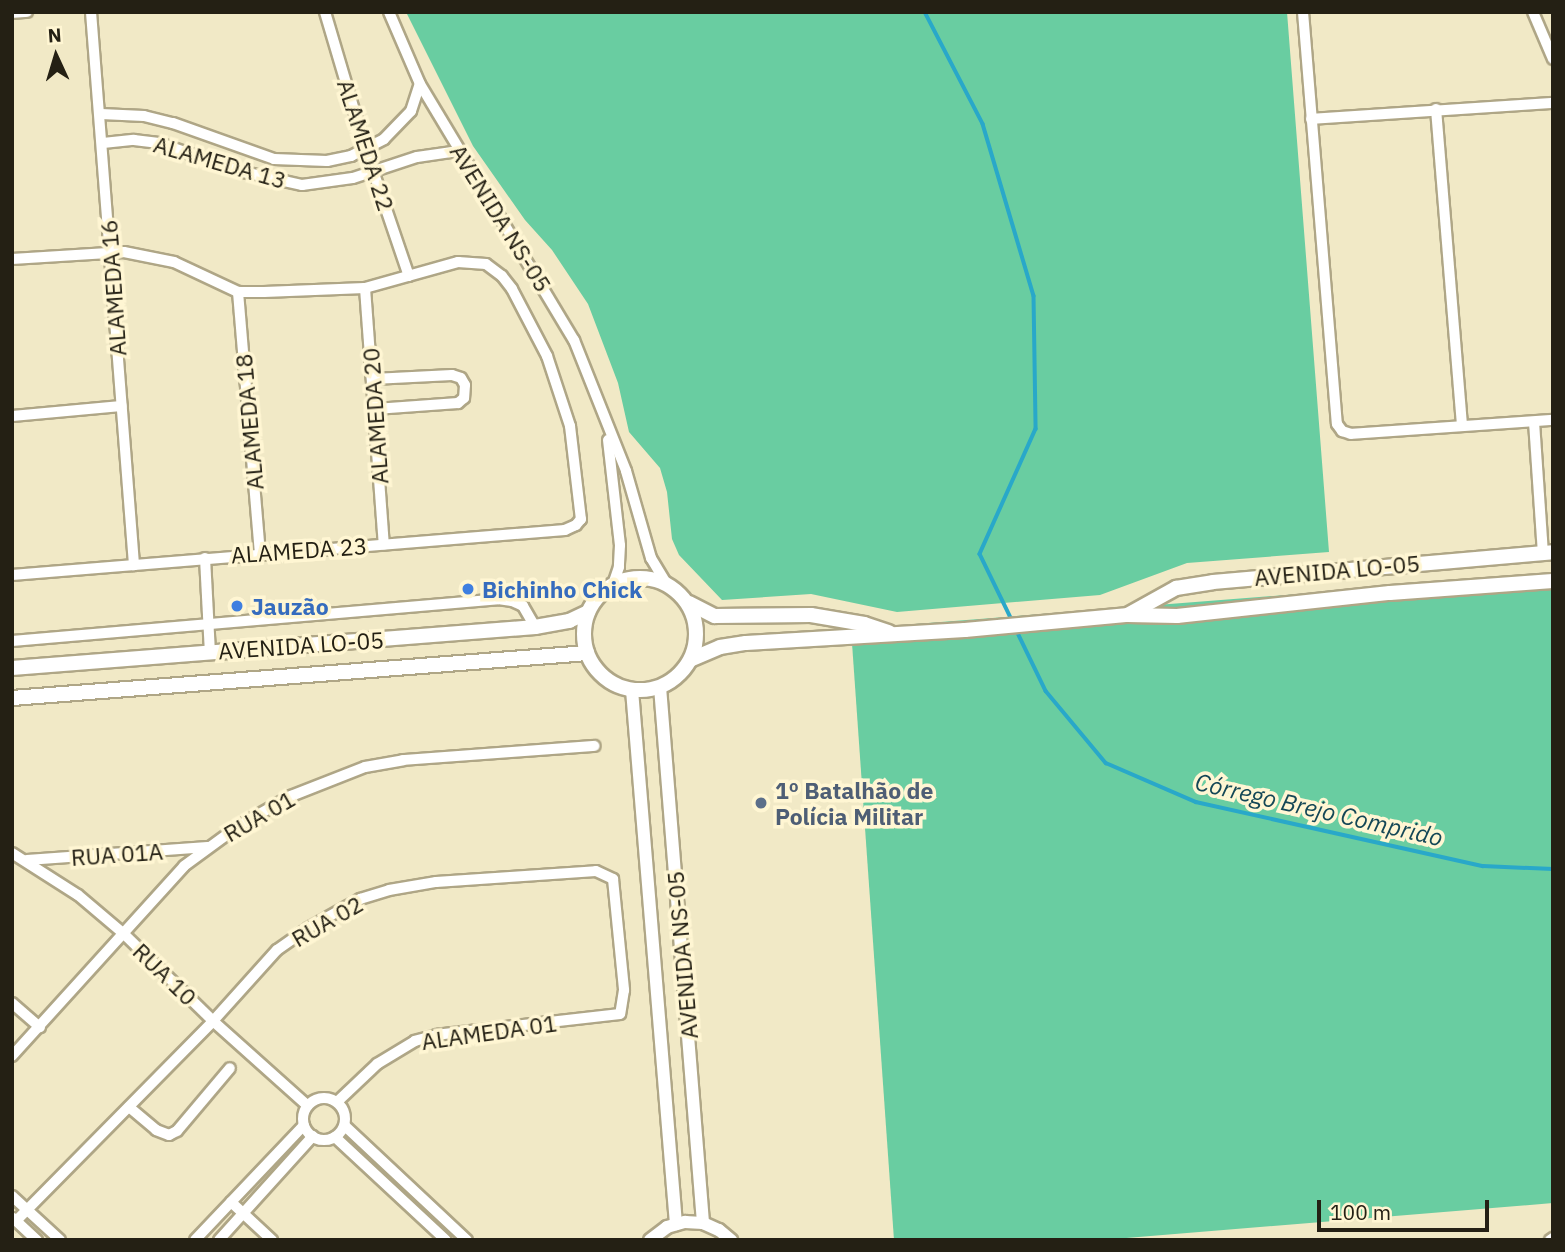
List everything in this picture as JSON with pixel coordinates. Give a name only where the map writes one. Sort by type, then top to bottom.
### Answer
[{"type":"main road","name":"AVENIDA LO-05","points":[[1128,615],[1176,588],[1213,582],[1548,552]]},
{"type":"main road","points":[[631,578],[649,578],[666,583],[689,603],[697,631],[692,659],[679,676],[660,687],[632,690],[602,676],[587,653],[583,631],[588,612],[598,596],[613,584],[631,578]]},
{"type":"main road","name":"AVENIDA LO-05","points":[[692,659],[720,648],[746,643],[965,630],[1128,615],[1177,615],[1390,593],[1553,581]]},
{"type":"main road","name":"AVENIDA LO-05","points":[[689,603],[715,617],[811,615],[864,624],[891,633]]},
{"type":"main road","name":"AVENIDA LO-05","points":[[12,668],[535,627],[569,621],[588,612]]},
{"type":"main road","name":"AVENIDA LO-05","points":[[12,698],[587,653]]},
{"type":"street","points":[[12,13],[27,12]]},
{"type":"street","name":"ALAMEDA 16","points":[[91,12],[134,565]]},
{"type":"street","name":"ALAMEDA 22","points":[[325,12],[366,150],[409,276]]},
{"type":"street","name":"AVENIDA NS-05","points":[[390,12],[420,84],[458,151],[539,276],[574,340],[626,471],[651,558],[666,583]]},
{"type":"street","points":[[1303,12],[1337,424],[1342,431],[1351,434],[1553,420]]},
{"type":"street","points":[[1533,12],[1550,42],[1553,60]]},
{"type":"street","points":[[1540,27],[1544,12]]},
{"type":"street","name":"ALAMEDA 13","points":[[101,114],[144,116],[173,123],[290,162],[327,161],[366,150],[384,139],[411,111],[420,84]]},
{"type":"street","points":[[1311,119],[1553,103]]},
{"type":"street","points":[[1436,109],[1462,426]]},
{"type":"street","name":"ALAMEDA 13","points":[[103,143],[134,140],[159,143],[239,171],[302,184],[374,174],[417,157],[458,151]]},
{"type":"street","points":[[12,259],[111,251],[174,262],[239,292],[328,292],[365,288],[409,276]]},
{"type":"street","name":"ALAMEDA 23","points":[[12,575],[565,530],[576,525],[581,519],[570,426],[547,356],[512,289],[502,276],[478,261],[458,262],[409,276]]},
{"type":"street","name":"ALAMEDA 20","points":[[365,288],[384,544]]},
{"type":"street","name":"ALAMEDA 18","points":[[239,292],[260,553]]},
{"type":"street","points":[[373,379],[452,375],[461,378],[465,385],[464,397],[458,403],[374,410]]},
{"type":"street","points":[[12,416],[122,406]]},
{"type":"street","points":[[1534,422],[1548,552]]},
{"type":"street","name":"AVENIDA NS-05","points":[[606,425],[620,545],[619,567],[613,584]]},
{"type":"street","points":[[205,558],[210,652]]},
{"type":"street","points":[[12,641],[498,599],[523,606],[535,627]]},
{"type":"street","name":"AVENIDA NS-05","points":[[660,687],[703,1223]]},
{"type":"street","name":"AVENIDA NS-05","points":[[632,690],[676,1224]]},
{"type":"street","name":"RUA 01","points":[[12,1056],[184,866],[208,847],[291,796],[365,767],[430,758],[594,746]]},
{"type":"street","name":"RUA 01A","points":[[27,860],[208,847]]},
{"type":"street","name":"RUA 10","points":[[12,853],[27,860],[78,895],[124,934],[214,1021],[308,1105]]},
{"type":"street","name":"RUA 02","points":[[14,1219],[214,1021],[277,950],[308,928],[360,900],[389,890],[436,882],[596,871],[614,881],[624,990],[620,1014]]},
{"type":"street","points":[[12,1003],[40,1027]]},
{"type":"street","name":"ALAMEDA 01","points":[[337,1102],[377,1064],[415,1041],[437,1035],[620,1014]]},
{"type":"street","points":[[129,1107],[156,1130],[169,1135],[177,1131],[230,1068]]},
{"type":"street","points":[[195,1240],[304,1125],[308,1105],[318,1099],[337,1102],[344,1112],[345,1126],[467,1240]]},
{"type":"street","points":[[304,1125],[313,1136],[326,1140],[335,1137],[345,1126]]},
{"type":"street","points":[[219,1240],[313,1136]]},
{"type":"street","points":[[335,1137],[446,1240]]},
{"type":"street","points":[[12,1196],[60,1240]]},
{"type":"street","points":[[231,1202],[272,1240]]},
{"type":"street","points":[[14,1219],[37,1240]]},
{"type":"street","points":[[650,1240],[676,1224],[703,1223],[719,1230],[731,1240]]},
{"type":"green space","points":[[406,12],[1287,12],[1329,552],[1187,563],[1100,595],[897,612],[811,594],[722,600],[679,555],[672,539],[667,492],[660,468],[629,432],[618,383],[588,304],[552,250],[525,220],[473,146]]},
{"type":"green space","points":[[1553,574],[1553,1203],[1102,1240],[894,1240],[851,629]]},
{"type":"waterway","name":"Córrego Brejo Comprido","points":[[925,12],[983,124],[1034,296],[1036,429],[980,554],[1013,622]]},
{"type":"waterway","name":"Córrego Brejo Comprido","points":[[1016,629],[1046,691],[1106,763],[1196,802],[1483,866],[1553,869]]},
{"type":"place","name":"Bichinho Chick","points":[[468,589]]},
{"type":"place","name":"Jauzão","points":[[237,606]]},
{"type":"place","name":"1º Batalhão de Polícia Militar","points":[[761,803]]}]
